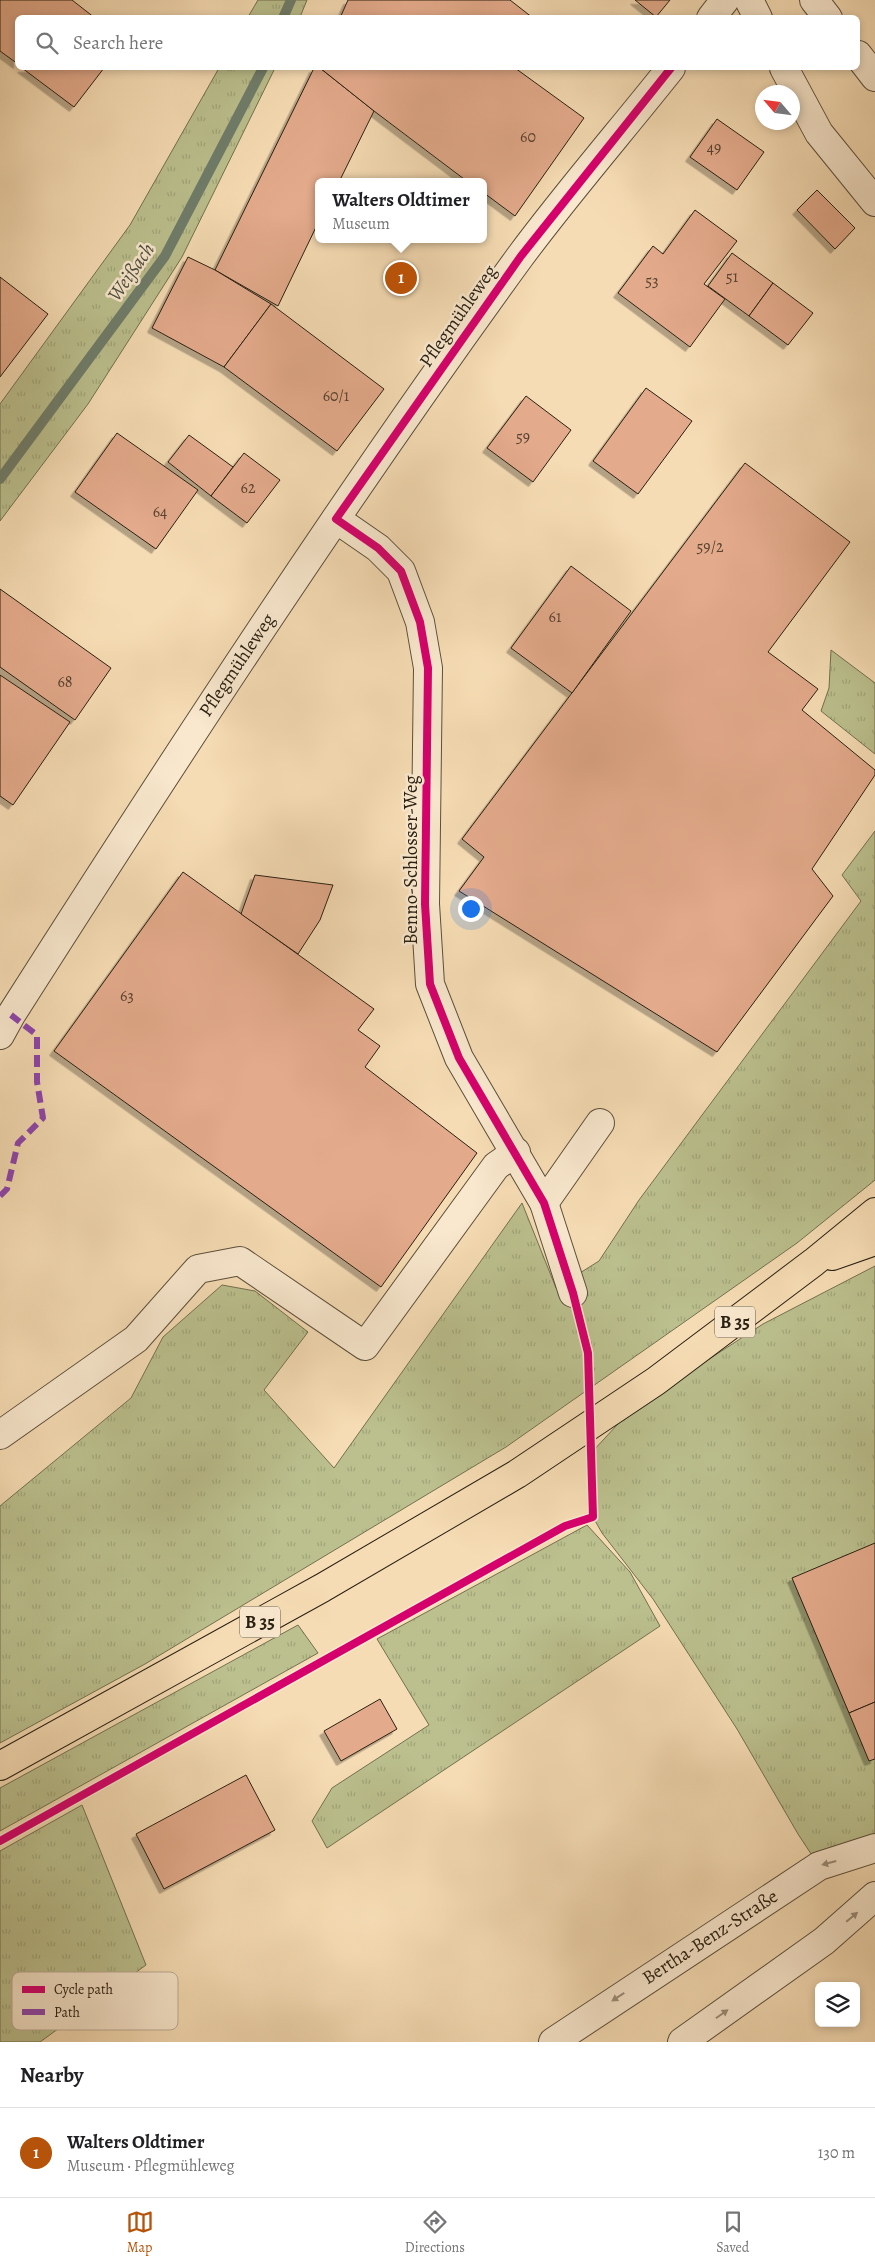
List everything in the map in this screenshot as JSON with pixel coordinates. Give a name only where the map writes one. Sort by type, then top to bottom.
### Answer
[{"type":"main road","name":"B 35","points":[[0,1766],[322,1588],[517,1474],[656,1381],[814,1262],[875,1212]]},
{"type":"main road","points":[[814,1262],[875,1241]]},
{"type":"street","points":[[713,15],[725,0]]},
{"type":"street","points":[[749,0],[756,15]]},
{"type":"street","points":[[814,0],[826,15]]},
{"type":"street","points":[[860,58],[875,77]]},
{"type":"street","name":"Pflegmühleweg","points":[[0,1035],[165,772],[336,519],[521,256],[669,70]]},
{"type":"street","points":[[785,70],[819,134],[875,202]]},
{"type":"street","name":"Benno-Schlosser-Weg","points":[[336,519],[378,548],[401,571],[420,622],[428,668],[425,904],[430,984],[459,1058],[516,1152],[544,1203],[573,1293]]},
{"type":"street","points":[[544,1203],[600,1123]]},
{"type":"street","points":[[0,1435],[136,1339],[198,1269],[240,1262],[364,1346],[496,1166],[516,1152]]},
{"type":"street","name":"Bertha-Benz-Straße","points":[[553,2042],[819,1866],[875,1848]]},
{"type":"street","points":[[682,2042],[824,1941],[875,1896]]},
{"type":"green space","points":[[258,0],[307,0],[301,15],[249,15]]},
{"type":"green space","points":[[218,70],[274,70],[182,257],[88,404],[0,521],[0,404],[130,225]]},
{"type":"green space","points":[[831,650],[875,683],[875,754],[821,711],[829,688]]},
{"type":"green space","points":[[875,831],[875,1180],[797,1243],[506,1447],[145,1664],[0,1743],[0,1506],[131,1398],[163,1337],[222,1285],[255,1291],[308,1332],[264,1390],[334,1468],[522,1203],[556,1288],[599,1261],[639,1200],[861,901],[842,875]]},
{"type":"green space","points":[[875,1266],[875,1848],[819,1866],[798,1834],[737,1729],[653,1599],[602,1533],[593,1517],[592,1452],[631,1410],[763,1324]]},
{"type":"green space","points":[[587,1525],[630,1572],[660,1626],[327,1848],[312,1821],[332,1788],[429,1725],[377,1639]]},
{"type":"green space","points":[[298,1625],[318,1653],[0,1831],[0,1788]]},
{"type":"green space","points":[[82,1805],[146,1965],[136,1972],[12,1972],[12,2030],[57,2030],[40,2042],[0,2042],[0,1851]]},
{"type":"building","points":[[0,0],[72,0],[91,15],[15,15],[15,62],[0,51]]},
{"type":"building","points":[[348,0],[510,0],[529,15],[341,15]]},
{"type":"building","points":[[635,0],[670,0],[658,15],[654,15]]},
{"type":"building","points":[[25,70],[102,70],[74,107]]},
{"type":"building","points":[[313,70],[323,70],[374,111],[341,178],[315,178],[315,229],[278,306],[215,270]]},
{"type":"building","points":[[323,70],[518,70],[584,118],[515,216],[487,195],[487,178],[463,178]]},
{"type":"building","points":[[717,119],[764,152],[737,190],[690,157]]},
{"type":"building","points":[[817,190],[855,228],[835,249],[797,210]]},
{"type":"building","points":[[695,210],[737,241],[704,284],[725,299],[690,347],[618,293],[653,246],[663,254]]},
{"type":"building","points":[[732,253],[773,283],[749,316],[708,286]]},
{"type":"building","points":[[188,257],[215,270],[271,304],[224,367],[152,328]]},
{"type":"building","points":[[0,277],[48,314],[0,377]]},
{"type":"building","points":[[773,283],[813,313],[788,345],[749,316]]},
{"type":"building","points":[[271,304],[384,389],[337,451],[224,367]]},
{"type":"building","points":[[646,388],[692,421],[638,494],[593,461]]},
{"type":"building","points":[[526,396],[571,430],[533,482],[487,448]]},
{"type":"building","points":[[117,433],[198,490],[156,549],[75,492]]},
{"type":"building","points":[[189,435],[233,467],[211,496],[168,462]]},
{"type":"building","points":[[244,453],[280,480],[247,523],[211,496]]},
{"type":"building","points":[[745,463],[850,542],[768,652],[818,689],[802,710],[875,770],[875,775],[812,869],[833,896],[717,1052],[459,891],[484,857],[462,839]]},
{"type":"building","points":[[571,566],[631,611],[572,693],[511,648]]},
{"type":"building","points":[[0,589],[111,668],[75,720],[0,667]]},
{"type":"building","points":[[0,675],[70,722],[13,805],[0,796]]},
{"type":"building","points":[[183,872],[374,1009],[358,1030],[380,1046],[365,1067],[477,1153],[381,1287],[54,1051]]},
{"type":"building","points":[[255,875],[333,885],[320,920],[298,954],[241,914]]},
{"type":"building","points":[[875,1543],[875,1702],[849,1713],[792,1578]]},
{"type":"building","points":[[380,1699],[397,1729],[341,1761],[324,1731]]},
{"type":"building","points":[[875,1702],[875,1759],[869,1761],[849,1713]]},
{"type":"building","points":[[246,1775],[275,1830],[164,1889],[136,1834]]},
{"type":"waterway","name":"Weißach","points":[[284,15],[291,0]]},
{"type":"waterway","name":"Weißach","points":[[0,479],[165,256],[262,70]]},
{"type":"marked path","points":[[0,1196],[7,1189],[18,1143],[43,1118],[37,1082],[37,1035],[11,1015]]},
{"type":"cycle path","points":[[0,1841],[565,1526],[593,1517],[588,1353],[573,1293],[544,1203],[459,1058],[430,984],[425,904],[428,668],[420,622],[401,571],[378,548],[336,519],[521,256],[669,70]]},
{"type":"place","name":"Walters Oldtimer","points":[[401,278]]}]
